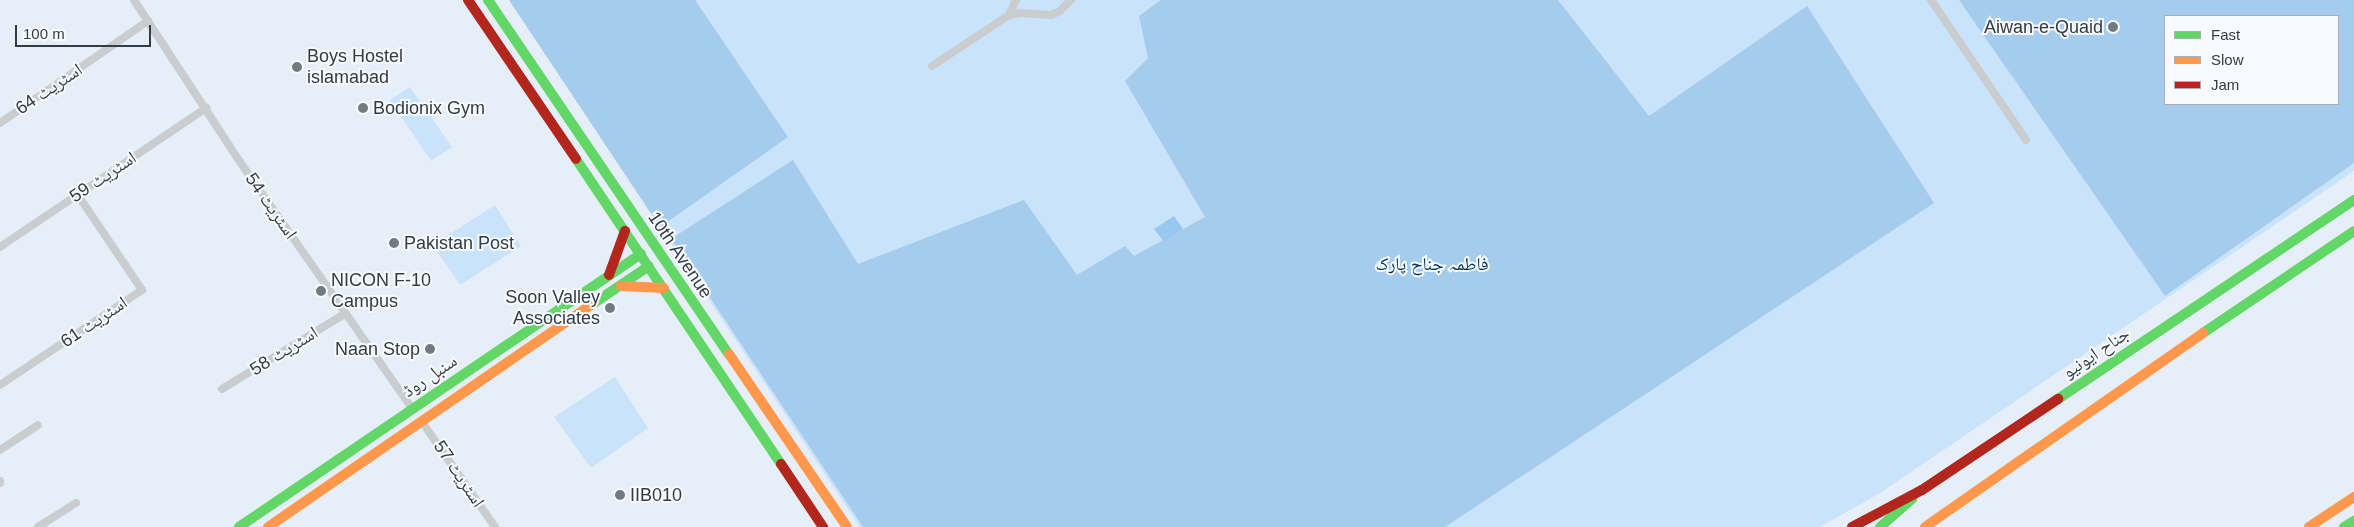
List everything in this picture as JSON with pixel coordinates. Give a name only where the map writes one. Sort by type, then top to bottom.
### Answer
[{"type":"main road","name":"10th Avenue","points":[[468,0],[664,288],[823,527]]},
{"type":"main road","name":"10th Avenue","points":[[488,0],[847,527]]},
{"type":"main road","points":[[541,107],[555,100]]},
{"type":"main road","name":"جناح ایونیو","points":[[1852,527],[1922,490],[2354,200]]},
{"type":"main road","points":[[609,275],[625,231]]},
{"type":"main road","points":[[1920,527],[1928,525],[2136,378],[2354,231]]},
{"type":"main road","name":"سنبل روڈ","points":[[238,527],[641,254]]},
{"type":"main road","name":"سنبل روڈ","points":[[268,527],[649,266]]},
{"type":"main road","points":[[621,286],[664,288]]},
{"type":"main road","points":[[1880,527],[1922,490]]},
{"type":"main road","points":[[2309,527],[2354,497]]},
{"type":"main road","points":[[2344,527],[2354,521]]},
{"type":"street","name":"اسٹریٹ 54","points":[[134,0],[238,159],[412,408]]},
{"type":"street","points":[[1009,15],[1016,0]]},
{"type":"street","points":[[932,66],[1009,15],[1060,12],[1071,0]]},
{"type":"street","points":[[1932,0],[2026,140]]},
{"type":"street","name":"اسٹریٹ 64","points":[[0,123],[148,21]]},
{"type":"street","name":"اسٹریٹ 59","points":[[0,247],[206,108]]},
{"type":"street","name":"اسٹریٹ 61","points":[[0,385],[142,290],[78,195]]},
{"type":"street","name":"اسٹریٹ 58","points":[[222,389],[346,313]]},
{"type":"street","name":"اسٹریٹ 57","points":[[422,422],[495,527]]},
{"type":"street","points":[[0,450],[38,425]]},
{"type":"street","points":[[38,527],[76,503]]},
{"type":"green space","name":"فاطمہ جناح پارک","points":[[509,0],[2354,0],[2354,171],[1880,493],[1820,527],[860,527]]},
{"type":"green space","points":[[509,0],[695,0],[788,137],[660,227]]},
{"type":"green space","points":[[1161,0],[1558,0],[1649,116],[1807,6],[1934,203],[1445,527],[863,527],[671,239],[793,160],[858,264],[1024,200],[1077,275],[1125,246],[1134,256],[1205,217],[1125,81],[1148,58],[1139,16]]},
{"type":"green space","points":[[1959,0],[2354,0],[2354,163],[2165,296]]},
{"type":"green space","points":[[410,87],[452,147],[431,161],[390,100]]},
{"type":"green space","points":[[495,205],[521,246],[460,285],[433,245]]},
{"type":"green space","points":[[615,377],[648,428],[591,468],[554,417]]},
{"type":"shaded area","points":[[1174,216],[1183,229],[1164,242],[1154,229]]},
{"type":"traffic: fast","points":[[488,0],[729,354]]},
{"type":"traffic: fast","points":[[576,159],[781,464]]},
{"type":"traffic: fast","points":[[2058,399],[2354,200]]},
{"type":"traffic: fast","points":[[2203,333],[2354,231]]},
{"type":"traffic: fast","points":[[239,527],[641,254]]},
{"type":"traffic: fast","points":[[594,303],[649,266]]},
{"type":"traffic: fast","points":[[1880,527],[1912,499]]},
{"type":"traffic: fast","points":[[2344,527],[2354,521]]},
{"type":"traffic: slow","points":[[621,286],[664,288]]},
{"type":"traffic: slow","points":[[268,527],[594,303]]},
{"type":"traffic: slow","points":[[1925,527],[2203,333]]},
{"type":"traffic: slow","points":[[729,354],[847,527]]},
{"type":"traffic: slow","points":[[2309,527],[2354,497]]},
{"type":"traffic: jam","points":[[468,0],[576,159]]},
{"type":"traffic: jam","points":[[609,275],[625,231]]},
{"type":"traffic: jam","points":[[1852,527],[1922,490],[2058,399]]},
{"type":"traffic: jam","points":[[781,464],[823,527]]},
{"type":"place","name":"Aiwan-e-Quaid","points":[[2113,27]]},
{"type":"place","name":"Boys Hostel islamabad","points":[[297,67]]},
{"type":"place","name":"Bodionix Gym","points":[[363,108]]},
{"type":"place","name":"Pakistan Post","points":[[394,243]]},
{"type":"place","name":"NICON F-10 Campus","points":[[321,291]]},
{"type":"place","name":"Soon Valley Associates","points":[[610,308]]},
{"type":"place","name":"Naan Stop","points":[[430,349]]},
{"type":"place","name":"IIB010","points":[[620,495]]}]
